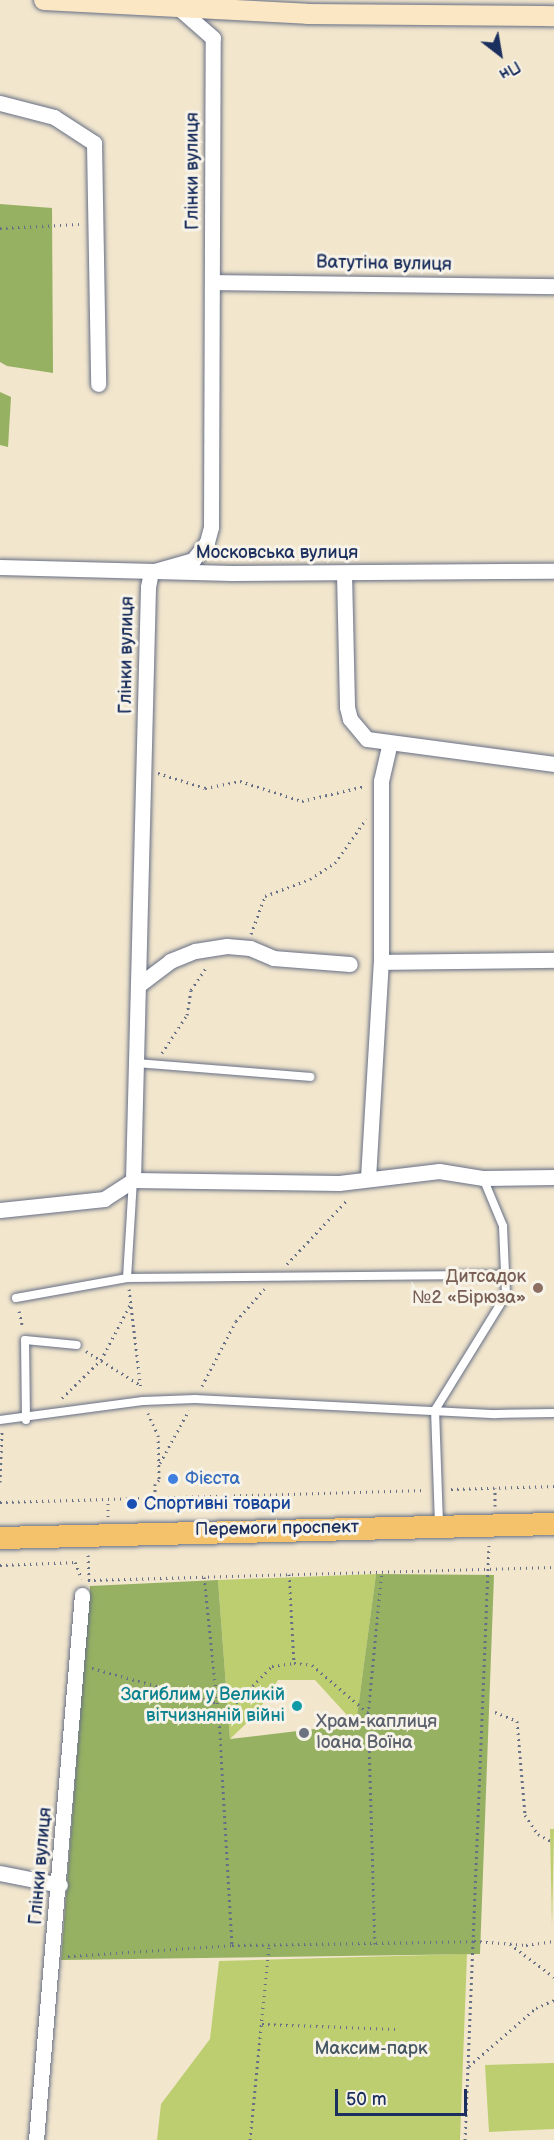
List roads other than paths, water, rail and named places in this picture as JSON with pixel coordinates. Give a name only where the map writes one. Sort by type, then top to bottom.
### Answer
[{"type":"main road","name":"Перемоги проспект","points":[[0,1538],[554,1524]]},
{"type":"street","points":[[44,0],[173,3],[307,14],[554,16]]},
{"type":"street","name":"Глінки вулиця","points":[[133,1180],[151,572],[193,560],[207,542],[211,527],[213,38],[173,3]]},
{"type":"street","points":[[0,103],[54,117],[94,143],[93,223],[98,384]]},
{"type":"street","name":"Ватутіна вулиця","points":[[213,282],[554,286]]},
{"type":"street","name":"Московська вулиця","points":[[0,567],[151,572],[554,572]]},
{"type":"street","points":[[344,573],[346,707],[350,719],[367,739],[446,747],[554,764]]},
{"type":"street","points":[[368,1178],[381,962],[381,781],[390,743]]},
{"type":"street","points":[[140,984],[170,961],[195,951],[227,946],[250,948],[273,958],[350,964]]},
{"type":"street","points":[[381,962],[554,960]]},
{"type":"street","points":[[0,1210],[104,1199],[133,1180],[339,1183],[439,1171],[483,1178],[554,1177]]},
{"type":"street","name":"Глінки вулиця","points":[[36,2140],[60,1885],[82,1595]]},
{"type":"street","points":[[0,1873],[60,1885]]},
{"type":"lane","points":[[137,1063],[310,1077]]},
{"type":"lane","points":[[439,1527],[435,1410],[506,1295],[503,1226],[483,1178]]},
{"type":"lane","points":[[127,1278],[133,1180]]},
{"type":"lane","points":[[16,1299],[127,1278],[276,1275],[506,1275]]},
{"type":"lane","points":[[26,1420],[26,1340],[77,1345]]},
{"type":"lane","points":[[1,1420],[26,1420],[142,1401],[195,1399],[554,1413]]},
{"type":"place","name":"Дитсадок №2 «Бірюза»","points":[[538,1288]]},
{"type":"place","name":"Фієста","points":[[173,1479]]},
{"type":"place","name":"Спортивні товари","points":[[132,1504]]},
{"type":"place","name":"Загиблим у Великій вітчизняній війні","points":[[297,1706]]},
{"type":"place","name":"Храм-каплиця Іоана Воїна","points":[[304,1733]]},
{"type":"park label","name":"Максим-парк","points":[[371,2049]]}]
